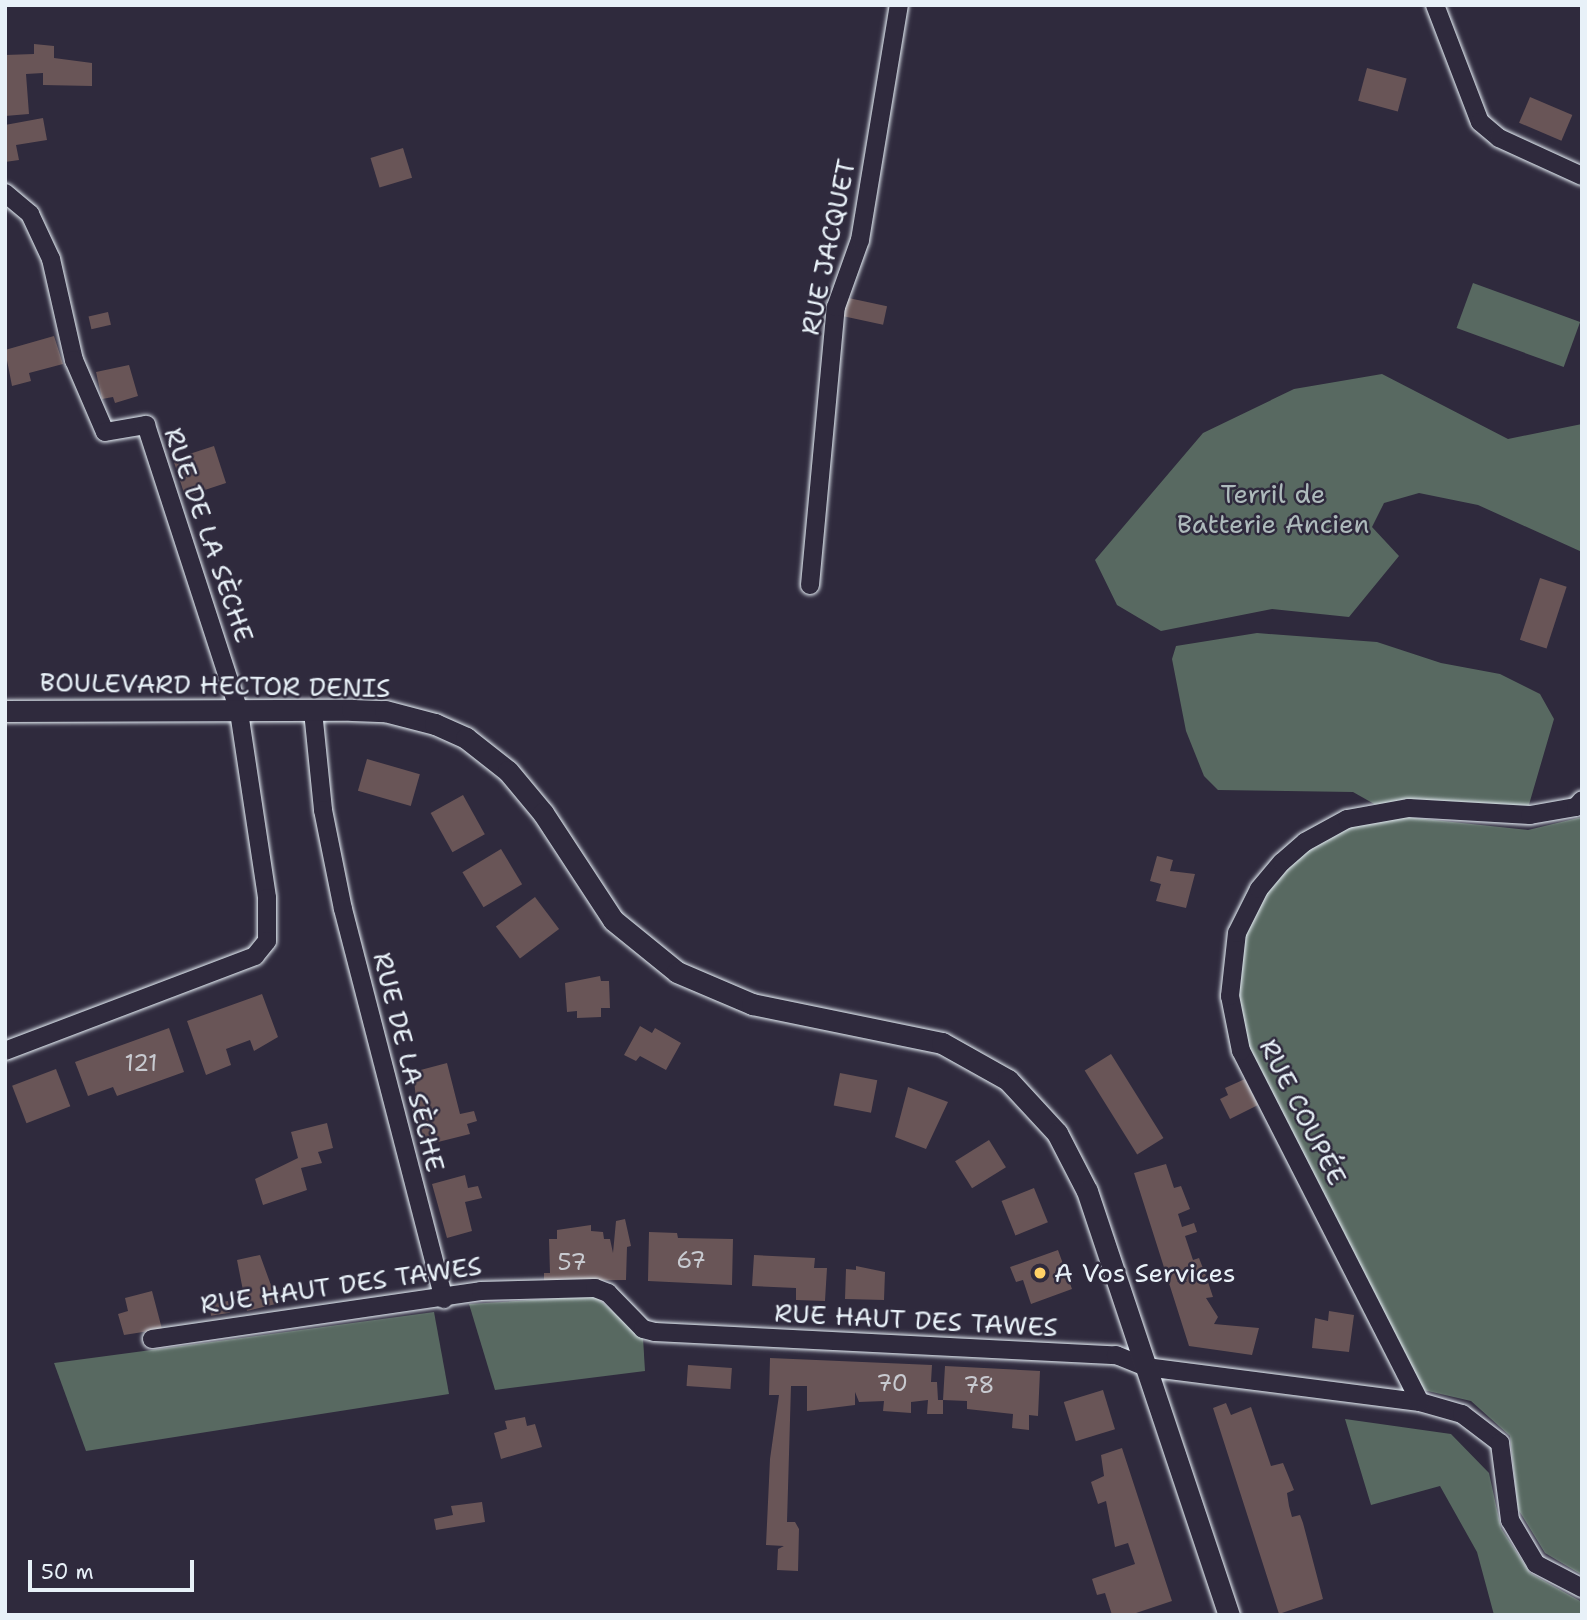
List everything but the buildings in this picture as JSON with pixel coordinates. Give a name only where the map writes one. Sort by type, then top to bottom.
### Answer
[{"type":"street","name":"RUE JACQUET","points":[[810,585],[836,307],[860,240],[899,5]]},
{"type":"street","points":[[1435,5],[1480,122],[1499,138],[1582,176]]},
{"type":"street","name":"RUE DE LA SÈCHE","points":[[5,192],[30,214],[51,259],[74,360],[105,432],[146,425],[239,712]]},
{"type":"street","name":"RUE DE LA SÈCHE","points":[[313,710],[323,810],[343,909],[444,1299]]},
{"type":"street","name":"BOULEVARD HECTOR DENIS","points":[[5,711],[313,710],[409,716],[435,724],[486,752],[527,792],[613,920],[649,953],[702,985],[777,1010],[913,1034],[971,1055],[1008,1080],[1042,1114],[1070,1154],[1087,1191],[1229,1615]]},
{"type":"street","points":[[5,1051],[255,956],[267,941],[267,898],[239,712]]},
{"type":"street","name":"RUE COUPÉE","points":[[1420,1402],[1241,1051],[1230,996],[1237,933],[1259,889],[1282,862],[1305,842],[1348,819],[1409,808],[1531,815],[1576,807],[1582,800]]},
{"type":"street","name":"RUE HAUT DES TAWES","points":[[152,1339],[444,1299],[481,1290],[595,1288],[608,1293],[643,1329],[655,1332],[1116,1355],[1146,1367],[1420,1402],[1462,1414],[1500,1443],[1510,1520],[1536,1564],[1582,1588]]},
{"type":"green space","points":[[1473,283],[1580,322],[1564,367],[1457,328]]},
{"type":"green space","name":"Terril de Batterie Ancien","points":[[1382,374],[1508,439],[1582,424],[1582,552],[1478,505],[1419,493],[1384,503],[1372,527],[1399,556],[1349,617],[1272,609],[1161,631],[1117,605],[1095,560],[1203,433],[1294,389]]},
{"type":"green space","points":[[1257,633],[1377,642],[1441,663],[1500,674],[1540,694],[1554,719],[1528,808],[1376,805],[1353,792],[1218,790],[1204,776],[1186,731],[1172,659],[1176,646]]},
{"type":"green space","points":[[1386,815],[1528,830],[1582,817],[1582,1575],[1545,1553],[1518,1509],[1510,1436],[1471,1401],[1419,1389],[1274,1105],[1239,1024],[1238,951],[1252,912],[1284,868],[1335,831]]},
{"type":"green space","points":[[595,1296],[643,1338],[645,1371],[495,1390],[469,1304]]},
{"type":"green space","points":[[434,1312],[449,1394],[86,1451],[54,1363]]},
{"type":"green space","points":[[1345,1419],[1451,1434],[1489,1473],[1501,1528],[1530,1573],[1582,1602],[1582,1615],[1494,1615],[1477,1552],[1440,1486],[1371,1505]]},
{"type":"place","name":"A Vos Services","points":[[1040,1273]]}]
